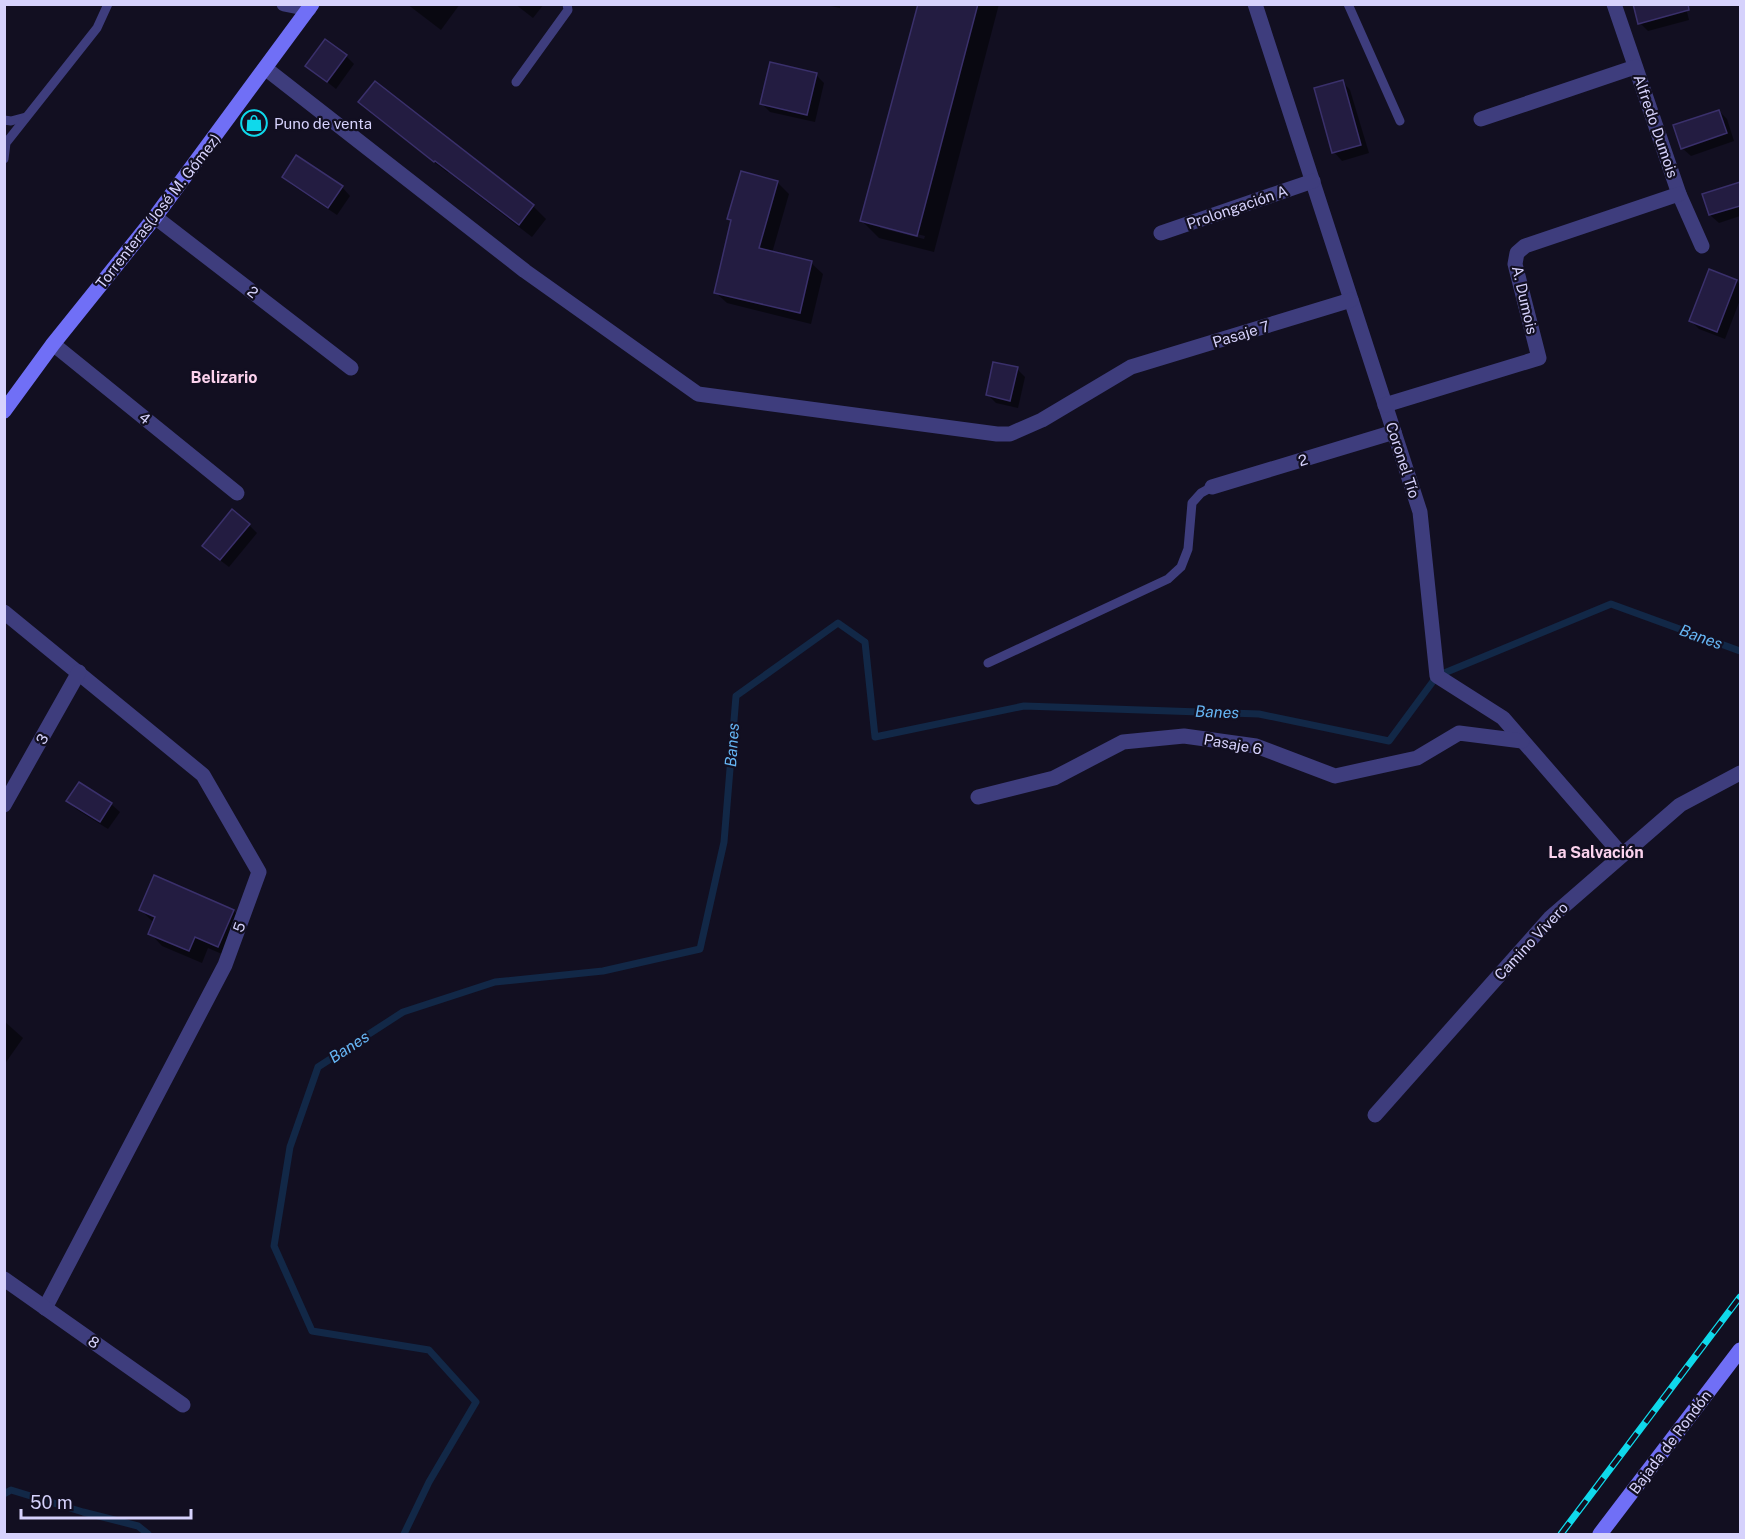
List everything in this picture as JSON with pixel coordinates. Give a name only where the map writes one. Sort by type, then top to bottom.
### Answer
[{"type":"street","points":[[284,4],[311,7]]},
{"type":"street","name":"Coronel Tío","points":[[1255,4],[1420,512],[1437,676],[1503,718],[1622,855]]},
{"type":"street","name":"Alfredo Dumois","points":[[1614,4],[1679,194],[1702,246]]},
{"type":"street","name":"Torrenteras(José M. Gómez)","points":[[4,411],[53,344],[156,217],[311,7]]},
{"type":"street","points":[[1481,119],[1635,67]]},
{"type":"street","name":"Pasaje 7","points":[[266,68],[525,271],[698,394],[1010,435],[1042,420],[1131,368],[1351,300]]},
{"type":"street","name":"Prolongación A","points":[[1161,233],[1312,181]]},
{"type":"street","name":"A. Dumois","points":[[1385,405],[1539,358],[1515,264],[1517,253],[1525,246],[1679,194]]},
{"type":"street","name":"2","points":[[156,217],[351,368]]},
{"type":"street","name":"4","points":[[53,344],[237,493]]},
{"type":"street","name":"2","points":[[1212,487],[1394,432]]},
{"type":"street","name":"5","points":[[4,612],[203,775],[260,872],[225,965],[45,1308]]},
{"type":"street","name":"3","points":[[4,805],[79,672]]},
{"type":"street","name":"Pasaje 6","points":[[978,797],[1054,778],[1123,742],[1184,736],[1256,746],[1335,776],[1417,758],[1459,733],[1522,741]]},
{"type":"street","name":"Camino Vivero","points":[[1375,1115],[1550,918],[1680,805],[1740,774]]},
{"type":"street","name":"8","points":[[4,1279],[183,1405]]},
{"type":"street","name":"Bajada de Rondón","points":[[1600,1534],[1740,1350]]},
{"type":"lane","points":[[4,159],[6,143],[97,28],[108,4]]},
{"type":"lane","points":[[516,82],[568,10],[567,4]]},
{"type":"lane","points":[[1348,4],[1400,121]]},
{"type":"lane","points":[[4,120],[11,121],[26,117]]},
{"type":"lane","points":[[988,663],[1168,579],[1181,567],[1188,549],[1192,503],[1212,487]]},
{"type":"building","points":[[918,4],[978,4],[917,236],[860,221]]},
{"type":"building","points":[[1633,4],[1688,4],[1689,10],[1638,24]]},
{"type":"building","points":[[325,39],[347,55],[327,82],[305,66]]},
{"type":"building","points":[[770,62],[817,73],[807,115],[760,104]]},
{"type":"building","points":[[1343,80],[1361,145],[1332,153],[1314,88]]},
{"type":"building","points":[[375,81],[534,205],[519,225],[358,102]]},
{"type":"building","points":[[1719,110],[1727,133],[1681,149],[1673,125]]},
{"type":"building","points":[[296,155],[343,186],[328,208],[282,177]]},
{"type":"building","points":[[741,171],[778,181],[759,248],[812,261],[800,313],[714,293],[731,220],[727,219]]},
{"type":"building","points":[[1740,182],[1740,206],[1709,215],[1702,194]]},
{"type":"building","points":[[1709,269],[1737,280],[1717,332],[1689,321]]},
{"type":"building","points":[[993,362],[1018,367],[1010,401],[986,395]]},
{"type":"building","points":[[232,509],[250,524],[220,560],[202,546]]},
{"type":"building","points":[[79,782],[112,803],[100,822],[66,801]]},
{"type":"building","points":[[154,875],[234,910],[218,947],[195,937],[189,951],[148,934],[155,917],[139,910]]},
{"type":"waterway","name":"Banes","points":[[404,1534],[429,1482],[476,1402],[429,1350],[312,1331],[274,1246],[290,1147],[318,1067],[403,1012],[495,982],[603,971],[700,949],[724,842],[736,696],[838,623],[865,642],[875,737],[1024,706],[1259,714],[1389,741],[1437,676],[1611,604],[1740,651]]},
{"type":"waterway","name":"Banes","points":[[4,1494],[11,1490],[138,1526],[148,1534]]},
{"type":"railway","points":[[1561,1534],[1740,1297]]},
{"type":"place","name":"Puno de venta","points":[[254,123]]},
{"type":"district","name":"Belizario","points":[[224,377]]},
{"type":"district","name":"La Salvación","points":[[1596,852]]}]
